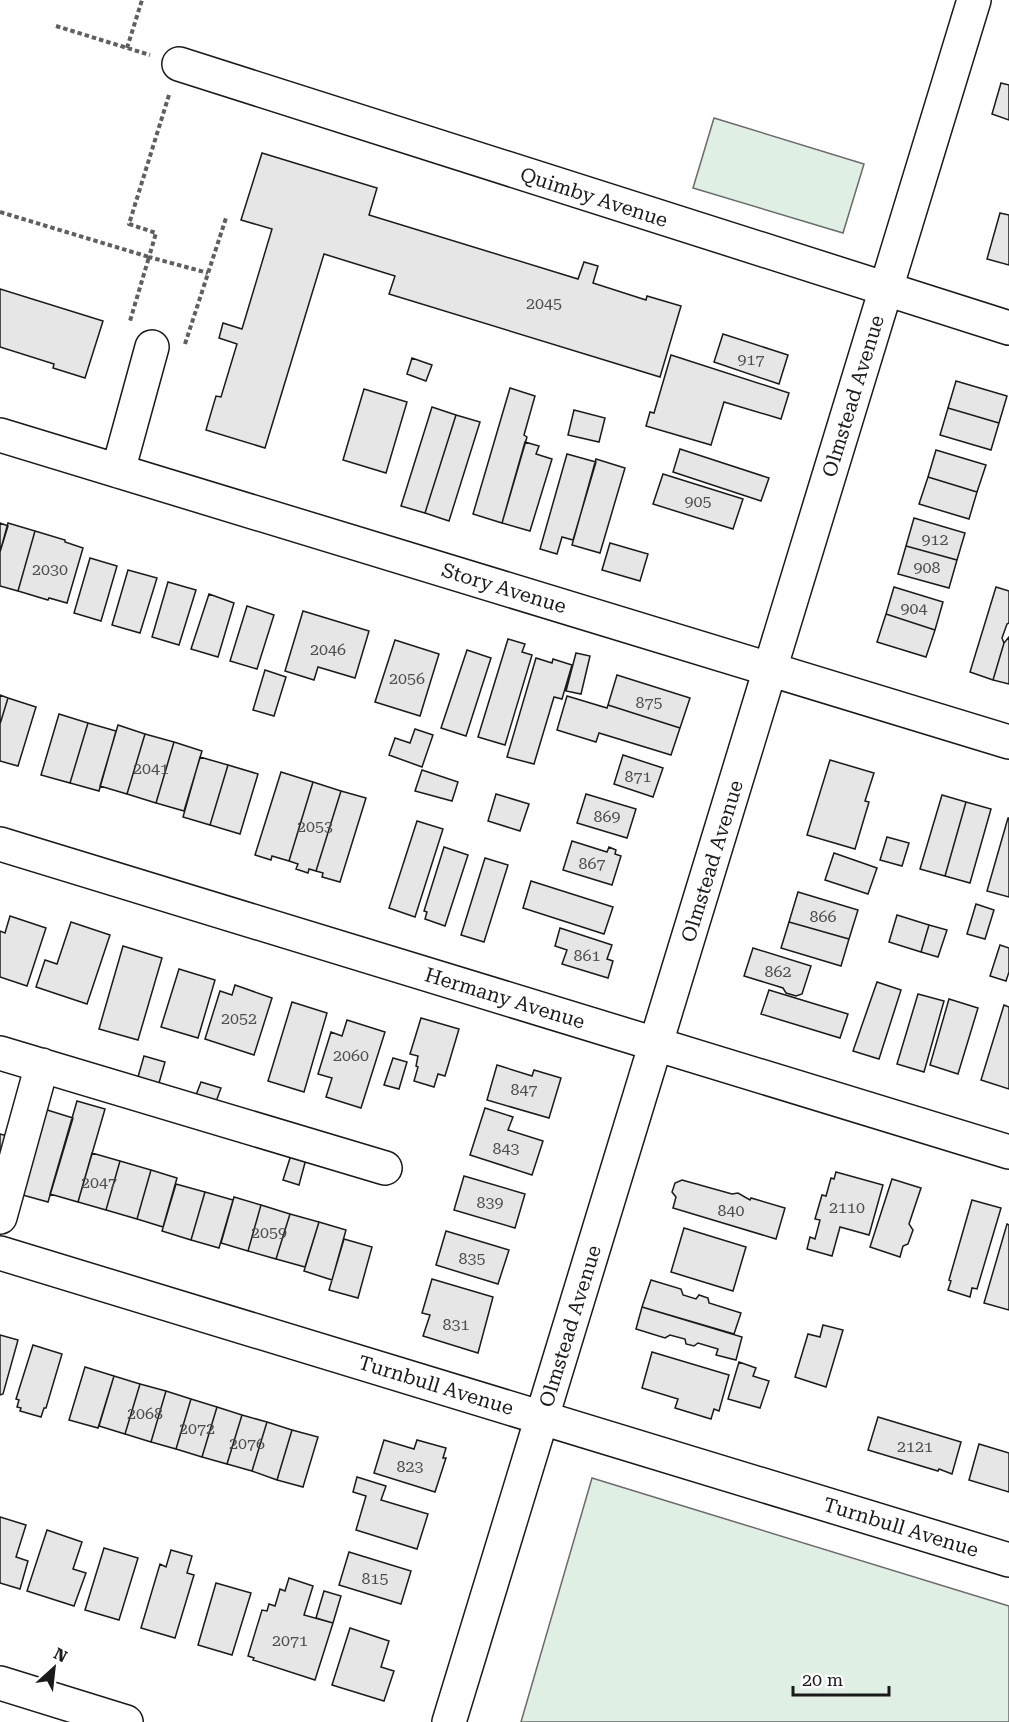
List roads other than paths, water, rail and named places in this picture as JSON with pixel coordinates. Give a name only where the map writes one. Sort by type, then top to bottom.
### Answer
[{"type":"street","name":"Olmstead Avenue","points":[[449,1722],[974,0]]},
{"type":"street","name":"Quimby Avenue","points":[[175,79],[1009,328]]},
{"type":"street","points":[[118,471],[167,350]]},
{"type":"street","name":"Story Avenue","points":[[0,435],[1009,742]]},
{"type":"street","name":"Hermany Avenue","points":[[0,844],[1009,1152]]},
{"type":"street","points":[[0,1053],[385,1168]]},
{"type":"street","points":[[0,1216],[42,1065]]},
{"type":"street","name":"Turnbull Avenue","points":[[0,1253],[1009,1560]]},
{"type":"street","points":[[0,1683],[126,1722]]}]
